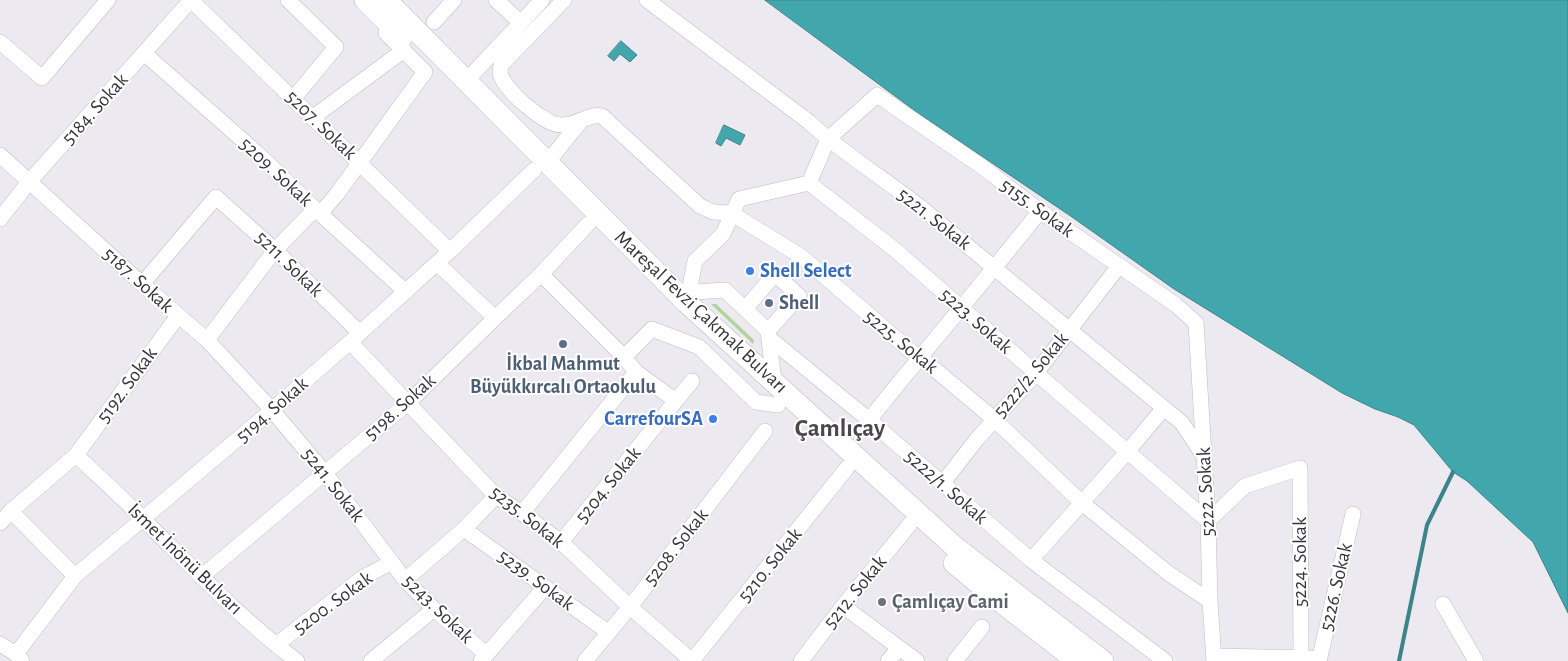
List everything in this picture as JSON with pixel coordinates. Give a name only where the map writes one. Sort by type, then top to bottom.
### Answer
[{"type":"highway","name":"Mareşal Fevzi Çakmak Bulvarı","points":[[365,0],[540,167],[683,292],[774,382],[955,547],[1103,661]]},
{"type":"highway","name":"Mareşal Fevzi Çakmak Bulvarı","points":[[386,0],[466,82],[588,224],[721,360],[778,405],[910,524],[1002,603],[1077,661]]},
{"type":"street","name":"5207. Sokak","points":[[191,0],[360,162],[450,252]]},
{"type":"street","name":"5184. Sokak","points":[[0,219],[29,182],[191,0]]},
{"type":"street","points":[[288,0],[336,47],[293,99]]},
{"type":"street","points":[[207,340],[275,250],[338,194],[425,72],[353,0]]},
{"type":"street","points":[[434,22],[454,0]]},
{"type":"street","points":[[496,0],[520,22]]},
{"type":"street","points":[[466,82],[542,0]]},
{"type":"street","name":"5225. Sokak","points":[[564,0],[501,65],[500,73],[517,98],[534,113],[559,126],[580,122],[595,114],[602,116],[700,206],[714,212],[731,213],[802,257],[913,353],[994,419],[1082,503],[1168,573],[1210,601]]},
{"type":"street","name":"5221. Sokak","points":[[647,0],[921,208],[995,268],[1182,423],[1204,456]]},
{"type":"street","points":[[0,42],[42,78],[103,2]]},
{"type":"street","points":[[312,118],[404,50]]},
{"type":"street","name":"5209. Sokak","points":[[144,54],[256,152],[317,211],[406,292]]},
{"type":"street","name":"5155. Sokak","points":[[828,139],[877,95],[981,166],[1040,211],[1176,305],[1196,323]]},
{"type":"street","name":"5194. Sokak","points":[[19,658],[76,576],[355,338],[540,167],[580,122]]},
{"type":"street","points":[[683,292],[695,261],[722,234],[739,199],[809,182],[828,139]]},
{"type":"street","name":"5187. Sokak","points":[[0,155],[142,284],[207,340],[272,410]]},
{"type":"street","name":"5223. Sokak","points":[[809,182],[894,249],[1208,521]]},
{"type":"street","name":"5211. Sokak","points":[[142,284],[216,197],[275,250],[355,338]]},
{"type":"street","points":[[869,420],[1040,211]]},
{"type":"street","name":"5198. Sokak","points":[[201,577],[408,403],[542,274],[588,224]]},
{"type":"street","points":[[437,263],[495,318]]},
{"type":"street","name":"5222/2. Sokak","points":[[942,484],[977,439],[1036,373],[1119,266]]},
{"type":"street","points":[[542,274],[624,357],[636,372],[676,401]]},
{"type":"street","points":[[744,309],[775,274],[799,296],[768,334],[774,382]]},
{"type":"street","name":"5222/1. Sokak","points":[[683,292],[725,290],[768,334],[1031,560],[1165,661]]},
{"type":"street","name":"5192. Sokak","points":[[0,523],[11,511],[76,455],[178,316]]},
{"type":"street","name":"5222. Sokak","points":[[1196,323],[1214,658]]},
{"type":"street","points":[[624,357],[652,329],[699,347],[721,360]]},
{"type":"street","name":"5235. Sokak","points":[[355,338],[408,403],[496,496],[561,542],[630,607],[692,661]]},
{"type":"street","points":[[522,513],[636,372]]},
{"type":"street","name":"5204. Sokak","points":[[561,542],[692,381]]},
{"type":"street","points":[[1031,560],[1164,408]]},
{"type":"street","name":"5241. Sokak","points":[[272,410],[325,473],[392,562]]},
{"type":"street","name":"5208. Sokak","points":[[585,661],[630,607],[765,431]]},
{"type":"street","name":"İsmet İnönü Bulvarı","points":[[76,455],[144,519],[201,577],[276,645],[297,661]]},
{"type":"street","name":"5210. Sokak","points":[[692,661],[847,468]]},
{"type":"street","name":"5224. Sokak","points":[[1208,521],[1245,486],[1300,468],[1301,657]]},
{"type":"street","name":"5200. Sokak","points":[[405,580],[464,529],[496,496]]},
{"type":"street","points":[[11,511],[76,576]]},
{"type":"street","name":"5226. Sokak","points":[[1318,661],[1353,514]]},
{"type":"street","name":"5212. Sokak","points":[[801,661],[910,524]]},
{"type":"street","name":"5239. Sokak","points":[[464,529],[608,632]]},
{"type":"street","name":"5200. Sokak","points":[[276,645],[362,578],[392,562]]},
{"type":"street","name":"5243. Sokak","points":[[392,562],[405,580],[484,658]]},
{"type":"street","points":[[484,658],[545,587]]},
{"type":"street","points":[[1443,604],[1465,654],[1476,661]]},
{"type":"street","points":[[843,606],[917,661]]},
{"type":"street","points":[[372,661],[434,609]]},
{"type":"street","points":[[955,661],[982,627]]},
{"type":"street","points":[[0,644],[19,658]]},
{"type":"street","points":[[888,661],[899,648]]},
{"type":"street","points":[[1214,658],[1301,657],[1318,661]]},
{"type":"green space","points":[[711,304],[716,304],[754,340],[753,344]]},
{"type":"water","points":[[765,0],[1568,0],[1568,613],[1533,542],[1467,481],[1453,472],[1414,425],[1342,393],[1174,289],[1072,217],[918,113]]},
{"type":"water","points":[[621,41],[637,55],[630,62],[620,54],[614,61],[608,56]]},
{"type":"water","points":[[724,125],[745,135],[740,145],[726,138],[721,146],[716,143]]},
{"type":"waterway","points":[[1399,661],[1427,525],[1453,472]]},
{"type":"place","name":"Shell Select","points":[[750,271]]},
{"type":"place","name":"Shell","points":[[769,303]]},
{"type":"place","name":"İkbal Mahmut Büyükkırcalı Ortaokulu","points":[[563,344]]},
{"type":"place","name":"CarrefourSA","points":[[713,419]]},
{"type":"place","name":"Çamlıçay Cami","points":[[882,602]]},
{"type":"district","name":"Çamlıçay","points":[[840,428]]}]
